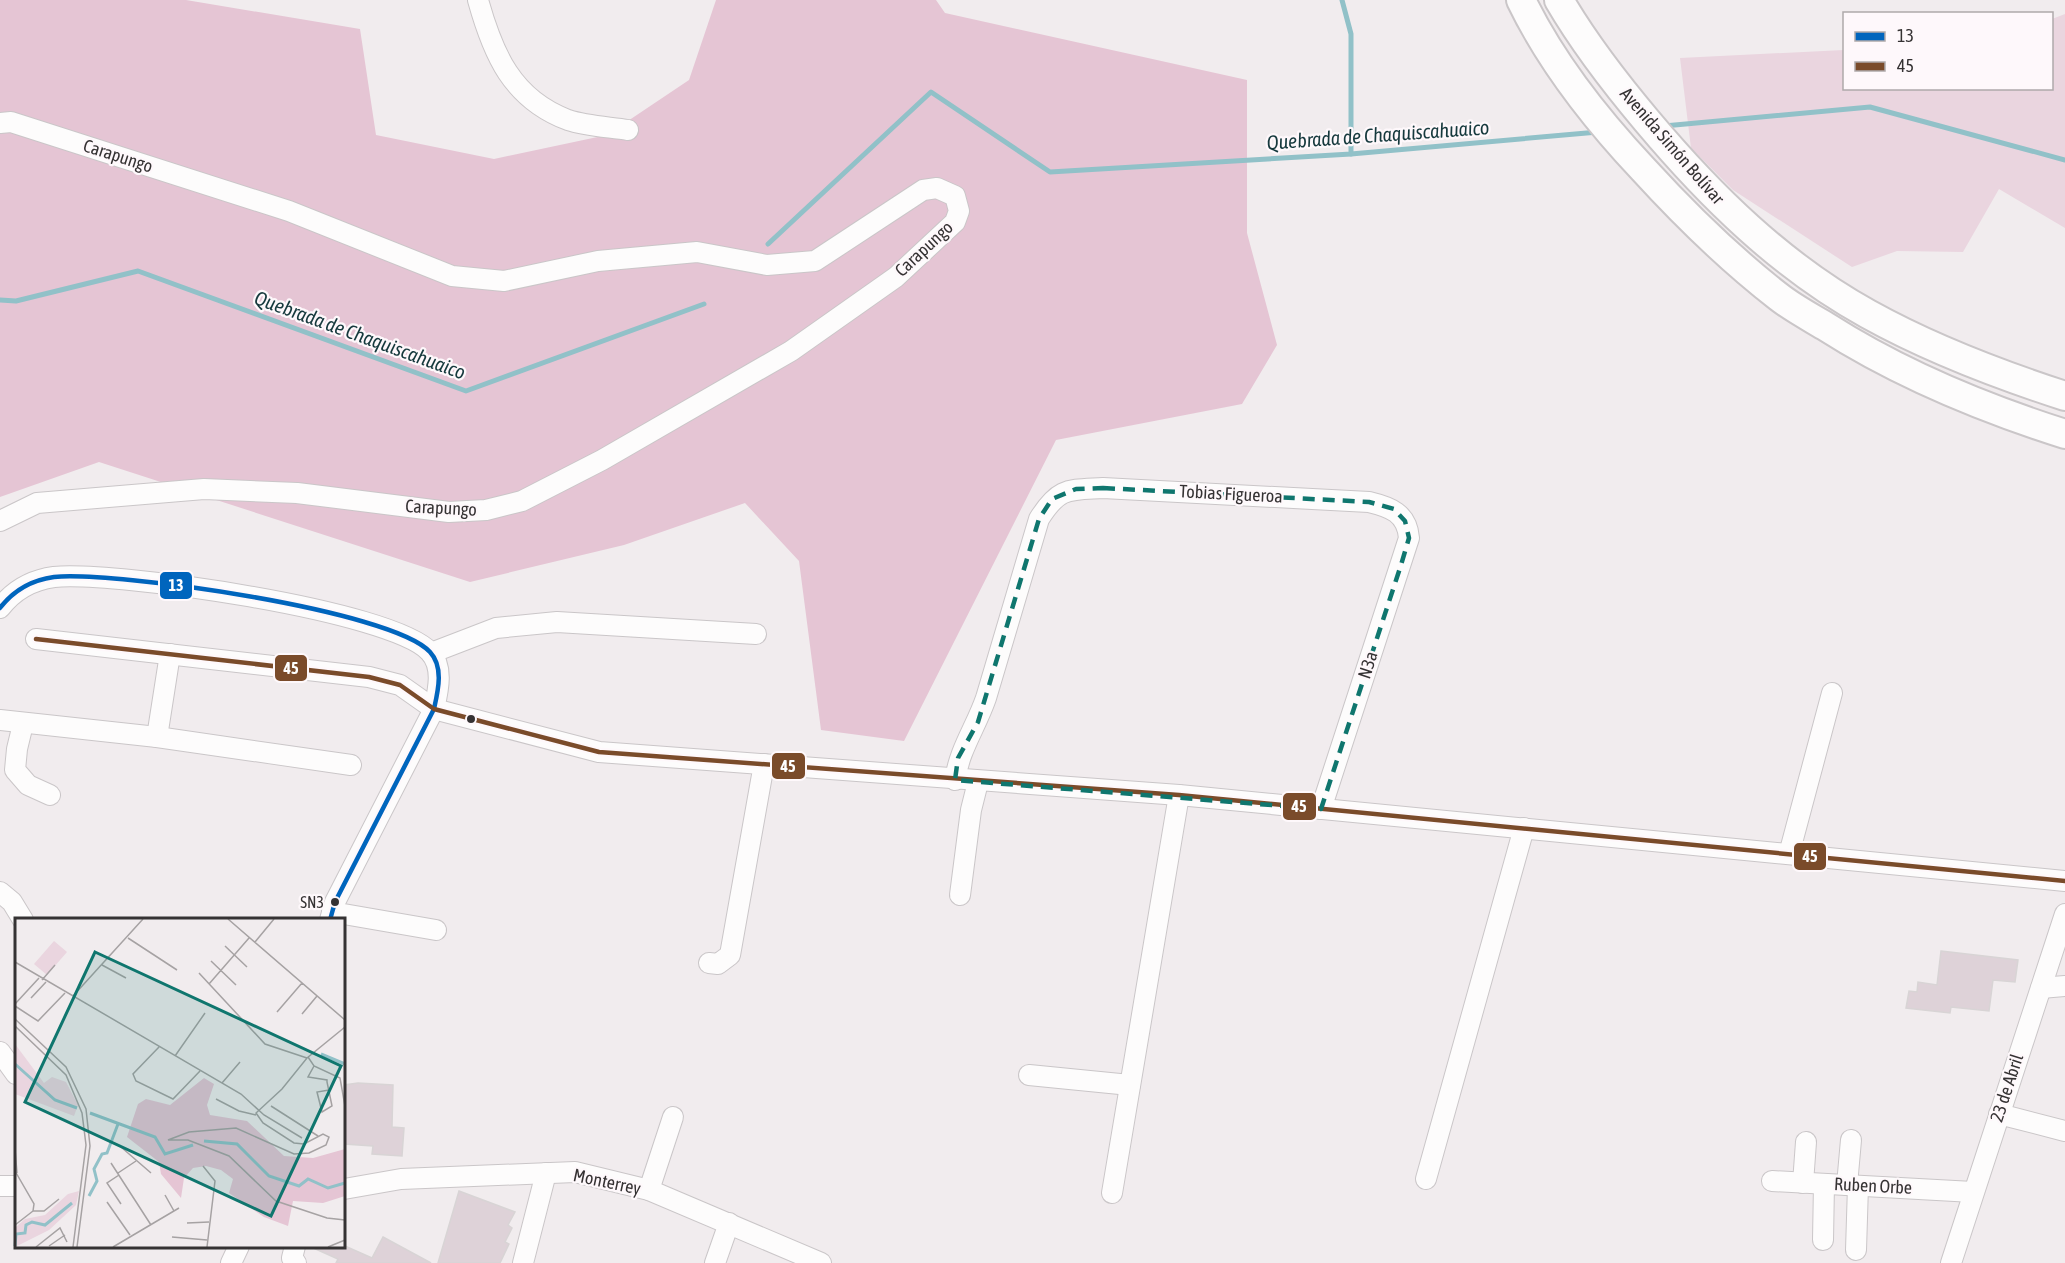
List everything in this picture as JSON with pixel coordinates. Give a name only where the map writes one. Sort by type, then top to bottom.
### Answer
[{"type":"highway","name":"Avenida Simón Bolívar","points":[[1521,0],[1554,57],[1619,144],[1678,207],[1779,297],[1852,343],[1907,373],[2001,414],[2065,434]]},
{"type":"highway","name":"Avenida Simón Bolívar","points":[[1559,0],[1573,24],[1656,132],[1696,178],[1742,223],[1826,288],[1868,314],[1960,359],[2065,396]]},
{"type":"street","points":[[478,0],[487,34],[515,86],[534,102],[569,120],[628,130]]},
{"type":"street","name":"Carapungo","points":[[0,123],[11,122],[289,211],[452,276],[479,280],[504,281],[598,261],[697,252],[767,265],[815,261],[923,190],[937,188],[955,196],[959,211],[955,222],[896,277],[791,351],[602,460],[522,501],[486,510],[449,512],[297,493],[204,489],[37,503],[0,521]]},
{"type":"street","name":"Tobias Figueroa","points":[[955,780],[958,758],[978,722],[986,698],[1039,519],[1052,499],[1076,489],[1103,488],[1285,496],[1369,502],[1394,509],[1405,521]]},
{"type":"street","name":"N3a","points":[[1321,809],[1401,565],[1408,538],[1405,521]]},
{"type":"street","points":[[0,608],[26,584],[51,578],[75,576],[191,586],[215,589],[350,619],[406,636],[431,653],[440,684],[434,709],[331,916],[436,930]]},
{"type":"street","points":[[431,653],[496,628],[557,622],[756,634]]},
{"type":"street","points":[[36,639],[369,676],[400,685],[434,709],[599,752],[978,782],[1179,795],[2065,881]]},
{"type":"street","points":[[157,737],[170,654]]},
{"type":"street","points":[[1789,854],[1832,693]]},
{"type":"street","points":[[0,720],[157,737],[351,765]]},
{"type":"street","points":[[23,724],[15,770],[28,785],[50,795]]},
{"type":"street","points":[[709,963],[718,964],[730,955],[765,764]]},
{"type":"street","points":[[960,895],[971,810],[978,782]]},
{"type":"street","points":[[1112,1193],[1179,795]]},
{"type":"street","points":[[1426,1179],[1524,828]]},
{"type":"street","points":[[0,892],[21,918]]},
{"type":"street","name":"23 de Abril","points":[[1951,1263],[2065,914]]},
{"type":"street","points":[[2041,988],[2065,986]]},
{"type":"street","points":[[1029,1075],[1130,1085]]},
{"type":"street","points":[[1999,1114],[2065,1131]]},
{"type":"street","points":[[650,1190],[673,1117]]},
{"type":"street","points":[[1851,1140],[1856,1250]]},
{"type":"street","points":[[1803,1183],[1806,1142]]},
{"type":"street","name":"Monterrey","points":[[345,1190],[401,1179],[575,1172],[650,1190],[821,1263]]},
{"type":"street","points":[[523,1263],[546,1173]]},
{"type":"street","name":"Ruben Orbe","points":[[1772,1181],[1973,1192]]},
{"type":"street","points":[[1822,1240],[1824,1184]]},
{"type":"street","points":[[715,1263],[729,1223]]},
{"type":"street","points":[[231,1263],[238,1248]]},
{"type":"street","points":[[294,1248],[292,1258],[296,1263]]},
{"type":"highlighted area","points":[[1103,488],[1285,496],[1369,502],[1394,509],[1405,521],[1409,538],[1321,809],[955,780],[958,758],[978,722],[1039,519],[1052,499],[1076,489]]},
{"type":"shaded area","points":[[0,0],[186,0],[360,29],[376,135],[494,159],[607,135],[689,80],[716,0],[936,0],[945,13],[1247,80],[1247,233],[1277,345],[1242,404],[1056,440],[904,741],[821,730],[799,561],[745,503],[624,545],[470,582],[99,462],[0,497]]},
{"type":"shaded area","points":[[2065,14],[2065,228],[1999,189],[1963,252],[1897,251],[1852,267],[1733,190],[1691,148],[1680,58],[1843,50],[1843,90],[2053,90],[2053,19]]},
{"type":"building","points":[[1941,951],[2018,960],[2015,982],[1993,980],[1989,1011],[1951,1007],[1950,1013],[1906,1008],[1909,991],[1917,992],[1918,982],[1937,985]]},
{"type":"building","points":[[358,1083],[393,1085],[392,1127],[404,1128],[402,1156],[372,1154],[373,1146],[345,1144],[345,1085]]},
{"type":"building","points":[[459,1191],[515,1212],[508,1225],[512,1228],[505,1242],[509,1244],[500,1263],[438,1263]]},
{"type":"building","points":[[383,1237],[431,1263],[336,1263],[338,1259],[313,1248],[345,1248],[345,1246],[372,1258]]},
{"type":"waterway","points":[[1342,0],[1351,34],[1351,154]]},
{"type":"waterway","name":"Quebrada de Chaquiscahuaico","points":[[768,244],[931,92],[1050,172],[1351,154],[1598,132]]},
{"type":"waterway","name":"Quebrada de Chaquiscahuaico","points":[[1664,126],[1870,107],[2065,160]]},
{"type":"waterway","name":"Quebrada de Chaquiscahuaico","points":[[0,300],[16,301],[138,271],[466,391],[704,304]]},
{"type":"transit line","name":"13","points":[[0,608],[24,587],[46,578],[86,577],[133,580],[250,596],[310,608],[364,622],[405,636],[430,652],[438,672],[434,709],[335,902],[331,918]]},
{"type":"transit line","name":"45","points":[[36,639],[369,677],[400,685],[434,709],[599,752],[1179,795],[2065,881]]},
{"type":"place","name":"SN3","points":[[335,902]]}]
